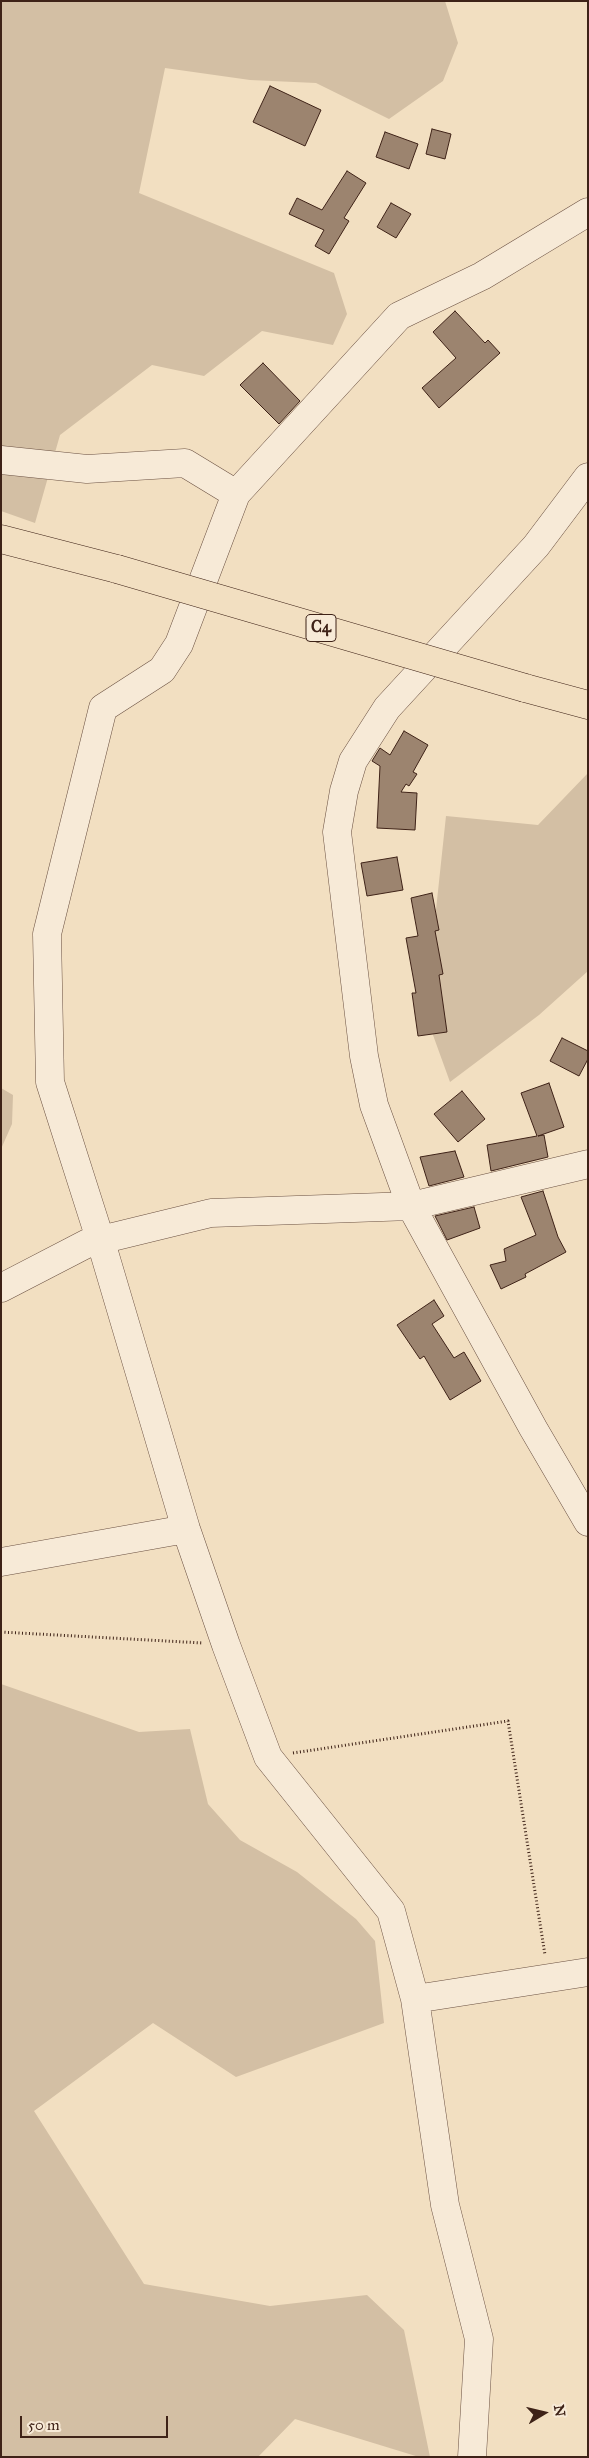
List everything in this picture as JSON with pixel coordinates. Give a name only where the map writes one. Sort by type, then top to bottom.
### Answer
[{"type":"highway","name":"C4","points":[[1,539],[118,569],[588,705]]},
{"type":"street","points":[[472,2457],[479,2339],[445,2205],[415,1999],[391,1911],[268,1757],[226,1644],[186,1529],[101,1242],[50,1082],[47,934],[103,708],[162,670],[179,644],[236,494],[399,316],[482,276],[588,212]]},
{"type":"street","points":[[1,460],[87,469],[185,463],[236,494]]},
{"type":"street","points":[[588,478],[536,546],[387,708],[353,761],[344,791],[337,832],[364,1056],[374,1105],[411,1206],[533,1428],[588,1522]]},
{"type":"street","points":[[1,1288],[88,1244],[211,1213],[411,1206],[588,1164]]},
{"type":"street","points":[[1,1562],[186,1529]]},
{"type":"street","points":[[415,1999],[588,1972]]},
{"type":"path","points":[[1,1632],[226,1644]]},
{"type":"path","points":[[268,1757],[508,1721],[548,1978]]},
{"type":"shaded area","points":[[1,1],[445,1],[458,43],[443,81],[389,119],[316,83],[250,80],[165,68],[139,193],[334,273],[347,314],[333,345],[262,331],[204,376],[152,365],[60,435],[35,523],[1,511]]},
{"type":"shaded area","points":[[588,773],[588,971],[539,1015],[450,1082],[425,1013],[446,816],[538,825]]},
{"type":"shaded area","points":[[1,1088],[13,1095],[12,1124],[1,1149]]},
{"type":"shaded area","points":[[1,1684],[139,1732],[190,1729],[208,1804],[240,1840],[297,1872],[356,1919],[375,1941],[384,2023],[236,2077],[153,2023],[34,2111],[144,2284],[270,2306],[367,2295],[404,2330],[430,2457],[419,2457],[295,2419],[258,2457],[1,2457]]},
{"type":"building","points":[[270,86],[321,110],[305,146],[253,122]]},
{"type":"building","points":[[432,129],[451,134],[445,159],[426,154]]},
{"type":"building","points":[[385,132],[418,144],[409,169],[376,157]]},
{"type":"building","points":[[347,171],[366,183],[344,218],[349,221],[329,254],[315,246],[324,230],[289,214],[297,198],[322,210]]},
{"type":"building","points":[[391,203],[411,214],[396,238],[377,227]]},
{"type":"building","points":[[455,311],[485,343],[488,340],[500,353],[439,408],[422,388],[456,358],[433,332]]},
{"type":"building","points":[[263,363],[300,401],[279,424],[240,385]]},
{"type":"building","points":[[404,731],[428,745],[413,772],[417,774],[409,786],[406,784],[401,792],[417,793],[415,830],[377,828],[380,766],[372,761],[380,748],[390,755]]},
{"type":"building","points":[[397,857],[403,890],[367,896],[361,863]]},
{"type":"building","points":[[432,893],[439,930],[435,931],[443,974],[439,975],[447,1032],[418,1036],[412,993],[416,993],[406,938],[418,936],[411,898]]},
{"type":"building","points":[[562,1038],[588,1051],[588,1059],[579,1076],[550,1061]]},
{"type":"building","points":[[549,1083],[564,1127],[538,1136],[544,1135],[548,1157],[491,1171],[487,1145],[537,1136],[521,1093]]},
{"type":"building","points":[[462,1091],[485,1119],[458,1142],[434,1114]]},
{"type":"building","points":[[455,1151],[464,1177],[429,1186],[420,1157]]},
{"type":"building","points":[[543,1191],[558,1237],[566,1252],[525,1274],[526,1277],[501,1289],[490,1265],[506,1261],[504,1249],[536,1235],[521,1197]]},
{"type":"building","points":[[474,1207],[480,1228],[447,1240],[435,1216]]},
{"type":"building","points":[[434,1300],[444,1316],[432,1324],[454,1358],[464,1352],[481,1381],[450,1400],[424,1356],[420,1359],[397,1325]]}]
